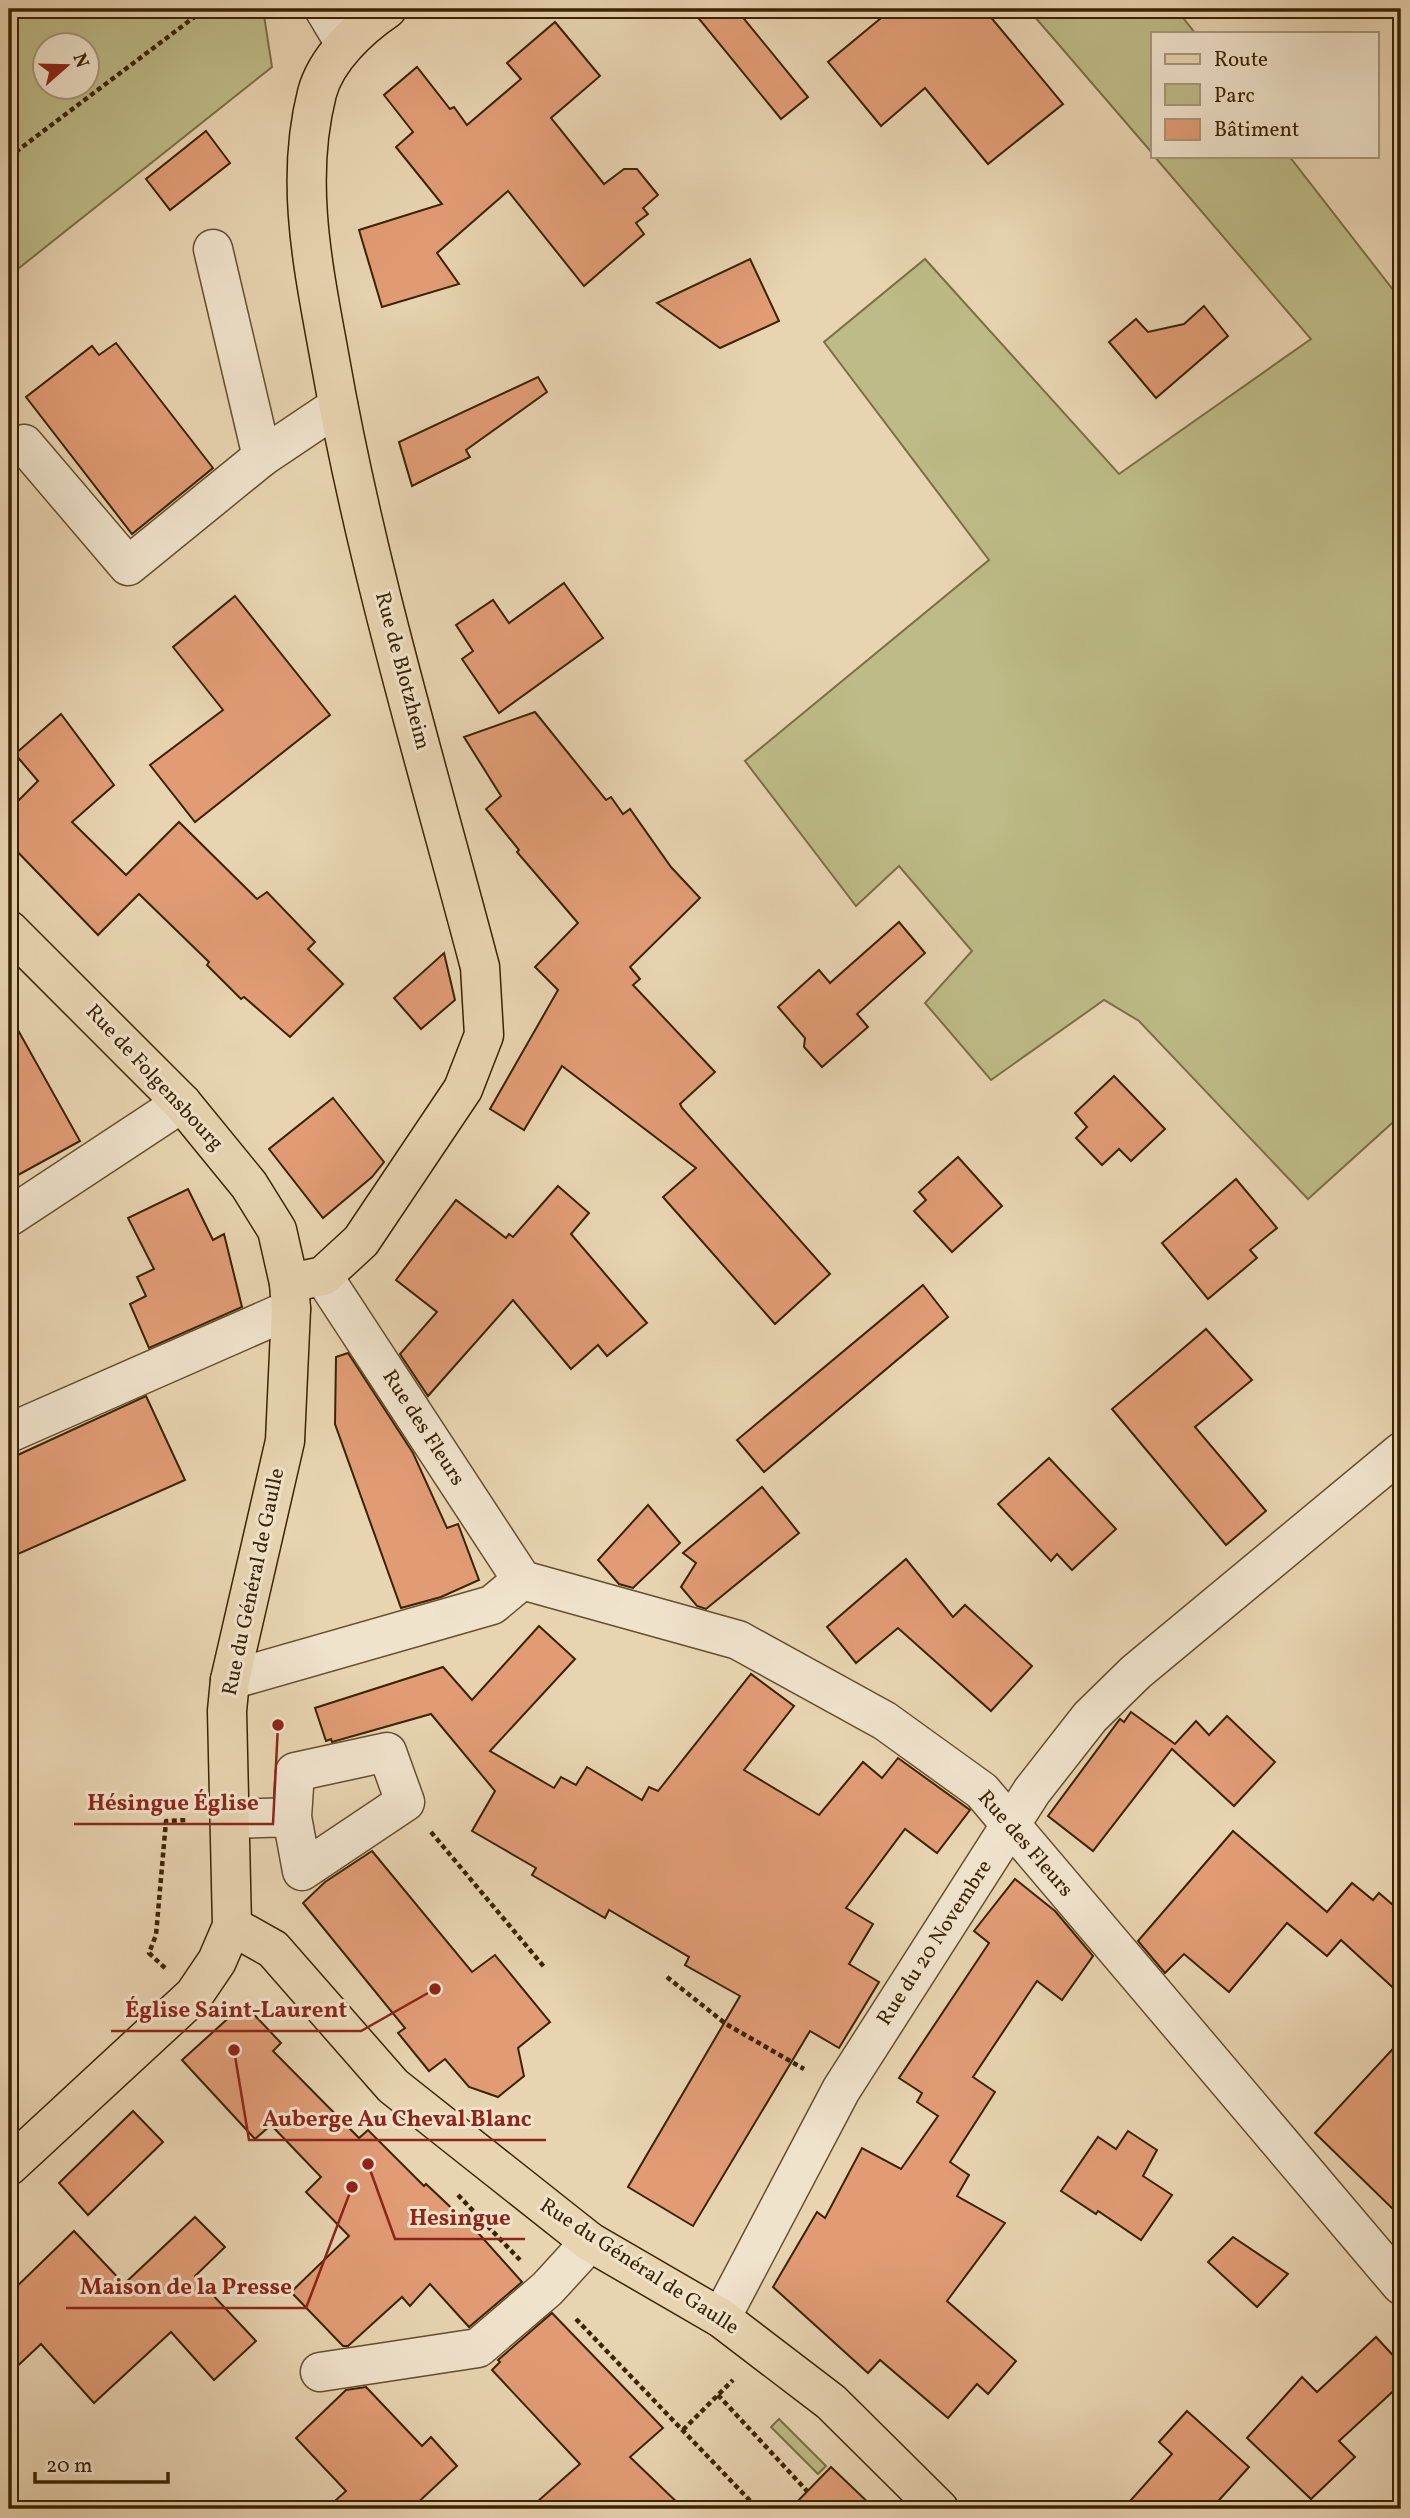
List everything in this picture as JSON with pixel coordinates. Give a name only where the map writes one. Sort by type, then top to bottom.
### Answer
[{"type":"main road","name":"Rue de Blotzheim","points":[[301,1289],[360,1241],[463,1089],[484,1035],[480,967],[349,469],[309,246],[304,168],[318,90],[345,44],[387,9]]},
{"type":"main road","name":"Rue de Folgensbourg","points":[[9,930],[182,1103],[249,1185],[277,1230],[301,1289]]},
{"type":"main road","name":"Rue du Général de Gaulle","points":[[301,1289],[285,1441],[230,1680],[227,1712],[232,1927],[273,1949],[393,2086],[590,2242],[720,2318],[764,2350],[831,2402],[939,2509]]},
{"type":"main road","points":[[9,2166],[194,1995],[217,1961],[232,1927]]},
{"type":"street","points":[[324,9],[345,44]]},
{"type":"street","points":[[213,249],[262,457]]},
{"type":"street","points":[[24,444],[128,566],[262,457],[338,406]]},
{"type":"street","points":[[9,1217],[182,1103]]},
{"type":"street","points":[[9,1433],[301,1289]]},
{"type":"street","name":"Rue des Fleurs","points":[[301,1289],[522,1580],[738,1640],[885,1721],[982,1791],[1401,2285]]},
{"type":"street","name":"Rue du 20 Novembre","points":[[720,2318],[841,2090],[1032,1791],[1090,1717],[1136,1672],[1401,1452]]},
{"type":"street","points":[[230,1680],[492,1605],[522,1580]]},
{"type":"street","points":[[387,1752],[405,1801],[302,1871],[292,1817],[295,1772],[387,1752]]},
{"type":"street","points":[[231,1819],[292,1817]]},
{"type":"street","points":[[320,2372],[478,2348],[547,2289],[590,2242]]},
{"type":"path","points":[[9,21],[25,9]]},
{"type":"path","points":[[9,157],[205,9]]},
{"type":"path","points":[[405,1801],[545,1968]]},
{"type":"path","points":[[667,1977],[726,2024],[841,2090]]},
{"type":"path","points":[[683,2430],[764,2350]]},
{"type":"path","points":[[718,2395],[807,2491]]},
{"type":"green space","points":[[9,9],[263,9],[272,67],[9,276]]},
{"type":"green space","points":[[1028,9],[1176,9],[1194,32],[1151,32],[1151,152]]},
{"type":"green space","points":[[1156,158],[1291,158],[1401,300],[1401,1115],[1308,1199],[1139,1021],[1104,1000],[991,1080],[925,1003],[972,951],[899,866],[856,906],[745,761],[989,560],[824,342],[925,259],[1119,474],[1311,339]]},
{"type":"green space","points":[[779,2419],[826,2466],[818,2474],[771,2427]]},
{"type":"building","points":[[691,9],[736,9],[808,97],[781,119]]},
{"type":"building","points":[[892,9],[984,9],[1063,104],[988,164],[925,88],[881,126],[828,62]]},
{"type":"building","points":[[555,22],[600,76],[551,118],[604,184],[624,169],[637,169],[658,195],[643,208],[648,214],[636,223],[644,234],[584,286],[508,191],[437,253],[459,284],[382,307],[359,230],[442,204],[396,147],[413,132],[384,95],[417,67],[450,109],[454,107],[467,125],[521,79],[507,63]]},
{"type":"building","points":[[206,131],[230,163],[170,210],[146,179]]},
{"type":"building","points":[[750,259],[779,321],[720,348],[657,303]]},
{"type":"building","points":[[1204,306],[1228,336],[1156,398],[1109,342],[1136,319],[1148,332],[1184,324]]},
{"type":"building","points":[[116,343],[213,468],[132,534],[26,397],[92,346],[99,355]]},
{"type":"building","points":[[538,377],[547,392],[466,450],[470,457],[412,486],[399,442]]},
{"type":"building","points":[[564,583],[603,638],[499,713],[462,659],[473,651],[456,625],[493,600],[509,623]]},
{"type":"building","points":[[235,596],[330,715],[195,822],[150,765],[223,710],[173,647]]},
{"type":"building","points":[[535,712],[606,800],[611,797],[623,814],[630,809],[671,867],[700,898],[630,967],[640,979],[633,985],[715,1072],[680,1104],[682,1108],[830,1274],[775,1324],[663,1197],[696,1168],[562,1066],[524,1130],[490,1109],[558,990],[535,967],[578,923],[517,852],[519,850],[486,809],[501,796],[464,737]]},
{"type":"building","points":[[61,714],[114,785],[72,822],[126,875],[179,822],[257,899],[267,892],[315,942],[308,949],[343,984],[290,1037],[244,997],[241,999],[207,965],[209,962],[139,894],[98,935],[9,843],[9,810],[38,781],[15,754]]},
{"type":"building","points":[[899,922],[925,953],[857,1014],[868,1027],[822,1067],[804,1047],[805,1038],[778,1007],[819,970],[830,983]]},
{"type":"building","points":[[444,953],[455,1000],[421,1029],[394,998]]},
{"type":"building","points":[[9,1014],[80,1141],[9,1180]]},
{"type":"building","points":[[1114,1076],[1165,1129],[1131,1161],[1119,1149],[1102,1165],[1076,1138],[1087,1127],[1075,1113]]},
{"type":"building","points":[[333,1098],[384,1162],[372,1177],[323,1218],[269,1149]]},
{"type":"building","points":[[958,1157],[1002,1206],[952,1252],[914,1211],[926,1200],[919,1192]]},
{"type":"building","points":[[1236,1179],[1277,1228],[1250,1250],[1257,1258],[1208,1299],[1162,1243]]},
{"type":"building","points":[[558,1186],[589,1213],[571,1234],[647,1323],[607,1356],[598,1345],[571,1369],[513,1300],[428,1396],[400,1354],[437,1312],[396,1280],[456,1200],[506,1238],[509,1234],[513,1237]]},
{"type":"building","points":[[188,1189],[213,1240],[224,1234],[242,1307],[149,1348],[130,1304],[146,1296],[137,1277],[154,1269],[128,1218]]},
{"type":"building","points":[[923,1285],[948,1317],[764,1472],[737,1440]]},
{"type":"building","points":[[1206,1329],[1252,1380],[1195,1427],[1266,1511],[1226,1545],[1112,1409]]},
{"type":"building","points":[[348,1353],[413,1453],[447,1528],[458,1524],[479,1580],[441,1597],[401,1608],[335,1424],[336,1357]]},
{"type":"building","points":[[146,1396],[185,1480],[9,1558],[9,1459]]},
{"type":"building","points":[[1049,1458],[1116,1529],[1072,1570],[1057,1554],[1051,1561],[998,1504]]},
{"type":"building","points":[[762,1487],[799,1533],[706,1609],[697,1606],[681,1587],[696,1563],[683,1553]]},
{"type":"building","points":[[648,1505],[680,1543],[633,1588],[619,1584],[598,1560]]},
{"type":"building","points":[[906,1559],[953,1617],[965,1605],[1032,1666],[991,1711],[898,1628],[856,1663],[827,1627]]},
{"type":"building","points":[[539,1626],[575,1659],[490,1751],[554,1788],[561,1777],[576,1785],[587,1767],[642,1800],[649,1787],[658,1791],[751,1674],[794,1706],[744,1770],[819,1815],[863,1762],[882,1778],[898,1758],[970,1810],[937,1853],[905,1829],[846,1908],[873,1924],[849,1964],[879,1982],[839,2048],[810,2031],[693,2226],[628,2187],[740,1996],[685,1965],[689,1957],[609,1910],[605,1918],[532,1875],[536,1868],[472,1831],[495,1791],[431,1714],[332,1742],[331,1739],[326,1741],[315,1708],[443,1667],[472,1700]]},
{"type":"building","points":[[1131,1712],[1175,1744],[1196,1721],[1209,1735],[1227,1716],[1275,1762],[1234,1806],[1172,1749],[1093,1851],[1048,1816],[1120,1719],[1124,1722]]},
{"type":"building","points":[[1233,1831],[1327,1912],[1352,1883],[1373,1900],[1379,1893],[1401,1912],[1401,1995],[1341,1940],[1327,1956],[1287,1923],[1229,1992],[1184,1954],[1165,1973],[1138,1941]]},
{"type":"building","points":[[372,1851],[472,1972],[495,1955],[550,2022],[518,2048],[524,2076],[498,2097],[469,2087],[445,2059],[429,2071],[398,2033],[405,2028],[303,1903],[325,1882]]},
{"type":"building","points":[[1015,1879],[1055,1911],[1093,1956],[1062,2000],[1037,1981],[973,2077],[995,2092],[950,2162],[969,2175],[957,2196],[1005,2223],[947,2301],[1016,2361],[988,2394],[977,2384],[948,2418],[880,2360],[868,2373],[773,2287],[817,2212],[825,2218],[862,2148],[901,2169],[938,2116],[917,2102],[922,2093],[899,2078],[989,1943],[974,1931]]},
{"type":"building","points":[[244,2004],[281,2043],[273,2051],[359,2138],[368,2130],[424,2186],[426,2184],[480,2235],[522,2282],[469,2327],[430,2284],[410,2306],[402,2297],[348,2346],[343,2346],[291,2292],[349,2236],[306,2192],[321,2177],[271,2125],[255,2139],[182,2060]]},
{"type":"building","points":[[1401,2040],[1401,2217],[1315,2133]]},
{"type":"building","points":[[133,2111],[163,2142],[88,2215],[59,2183]]},
{"type":"building","points":[[1128,2131],[1157,2150],[1143,2176],[1172,2195],[1141,2240],[1098,2211],[1096,2214],[1061,2191],[1098,2137],[1116,2149]]},
{"type":"building","points":[[195,2217],[225,2247],[195,2276],[256,2341],[214,2380],[171,2332],[94,2403],[41,2344],[9,2374],[9,2294],[74,2231],[124,2284]]},
{"type":"building","points":[[1233,2237],[1288,2274],[1257,2307],[1208,2262]]},
{"type":"building","points":[[552,2313],[663,2428],[630,2457],[684,2509],[529,2509],[580,2464],[492,2370],[500,2362],[498,2360]]},
{"type":"building","points":[[1376,2337],[1401,2364],[1401,2384],[1339,2441],[1355,2457],[1311,2499],[1247,2438],[1302,2377],[1317,2392]]},
{"type":"building","points":[[366,2387],[422,2446],[431,2437],[457,2466],[411,2509],[326,2509],[346,2491],[296,2438],[346,2390]]},
{"type":"building","points":[[1187,2411],[1249,2467],[1211,2509],[1123,2509],[1172,2454],[1159,2442]]},
{"type":"building","points":[[831,2467],[875,2509],[790,2509]]},
{"type":"place","name":"Hésingue Église","points":[[278,1725]]},
{"type":"place","name":"Église Saint-Laurent","points":[[435,1989]]},
{"type":"place","name":"Auberge Au Cheval Blanc","points":[[234,2050]]},
{"type":"place","name":"Hesingue","points":[[368,2164]]},
{"type":"place","name":"Maison de la Presse","points":[[352,2187]]}]
